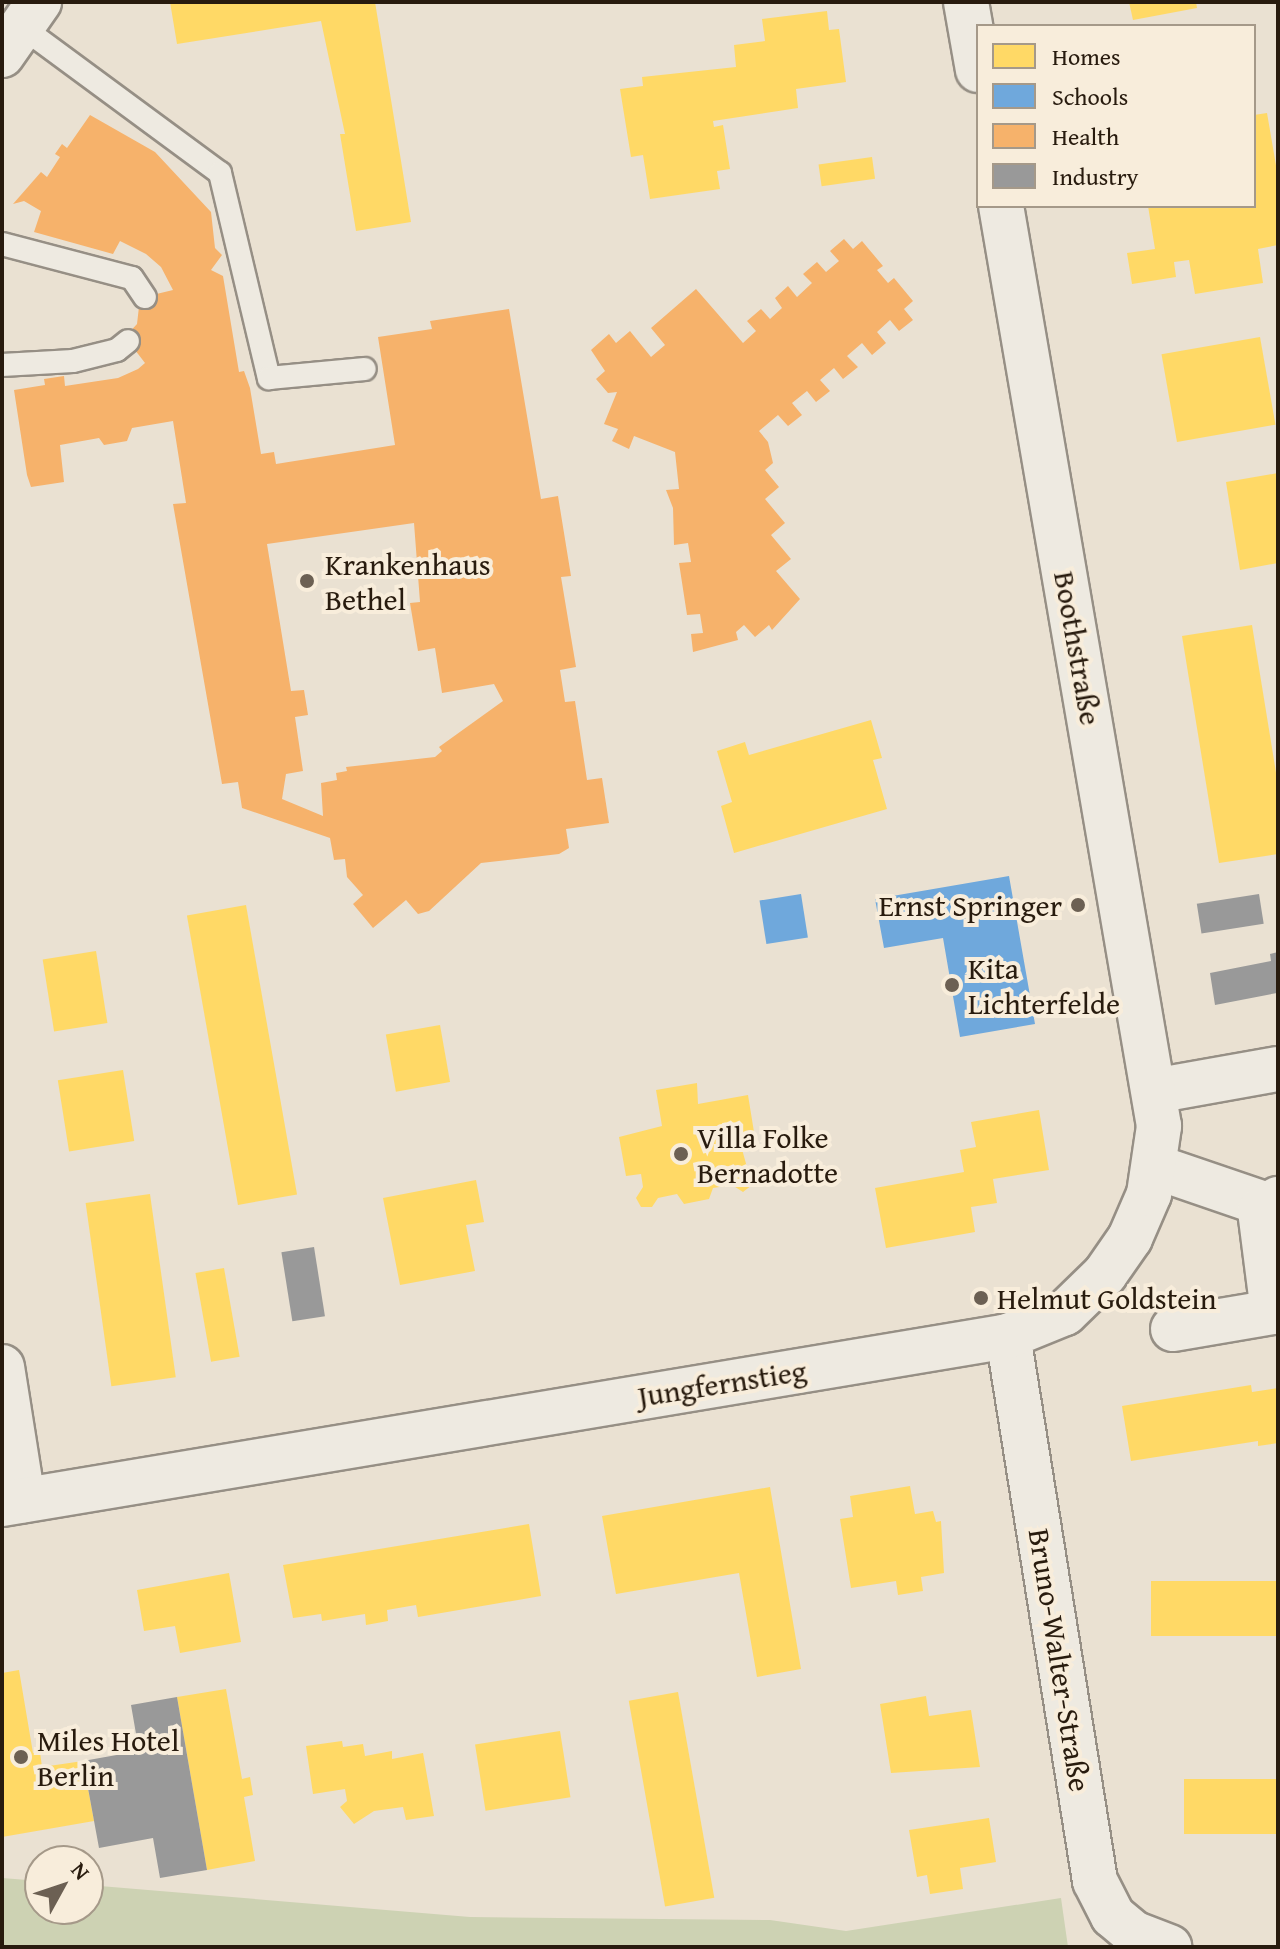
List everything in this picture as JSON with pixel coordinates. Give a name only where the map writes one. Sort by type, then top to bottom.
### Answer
[{"type":"street","points":[[966,2],[976,59]]},
{"type":"street","name":"Boothstraße","points":[[1001,208],[1154,1091]]},
{"type":"street","points":[[1154,1091],[1278,1069]]},
{"type":"street","name":"Jungfernstieg","points":[[13,1502],[1008,1336],[1065,1313],[1105,1274],[1130,1238],[1156,1167],[1159,1126],[1154,1091]]},
{"type":"street","points":[[1156,1167],[1271,1201]]},
{"type":"street","points":[[1173,1329],[1273,1312],[1260,1211],[1271,1201]]},
{"type":"street","name":"Bruno-Walter-Straße","points":[[1008,1336],[1095,1881],[1113,1916],[1133,1933],[1169,1947]]},
{"type":"street","points":[[2,1367],[13,1502]]},
{"type":"lane","points":[[21,28],[220,173],[269,378],[365,369]]},
{"type":"lane","points":[[2,244],[132,278],[145,297]]},
{"type":"lane","points":[[2,365],[73,361],[117,350],[128,341]]},
{"type":"green space","points":[[2,1878],[24,1880],[24,1925],[104,1925],[104,1886],[470,1917],[770,1920],[846,1931],[1061,1898],[1068,1947],[2,1947]]},
{"type":"building: Homes","points":[[170,2],[375,2],[411,222],[356,231],[340,134],[345,134],[321,21],[177,44]]},
{"type":"building: Homes","points":[[1129,2],[1196,2],[1197,8],[1133,20]]},
{"type":"building: Homes","points":[[827,11],[829,30],[839,29],[846,82],[796,89],[798,108],[713,121],[714,127],[723,125],[730,169],[717,171],[720,189],[650,199],[643,155],[631,157],[620,89],[643,86],[642,77],[736,67],[734,45],[765,41],[762,19]]},
{"type":"building: Homes","points":[[1267,113],[1278,177],[1278,245],[1258,249],[1263,283],[1195,294],[1189,260],[1174,262],[1176,277],[1132,284],[1127,253],[1155,249],[1148,208],[1256,208],[1256,115]]},
{"type":"building: Homes","points":[[872,157],[875,179],[822,186],[819,165]]},
{"type":"building: Homes","points":[[1260,337],[1275,425],[1177,442],[1162,354]]},
{"type":"building: Homes","points":[[1278,473],[1278,563],[1240,570],[1226,482]]},
{"type":"building: Homes","points":[[1252,625],[1278,785],[1278,854],[1219,863],[1182,636]]},
{"type":"building: Homes","points":[[871,720],[882,758],[873,760],[887,809],[734,853],[721,806],[732,802],[717,751],[745,742],[749,755]]},
{"type":"building: Homes","points":[[246,905],[297,1195],[238,1205],[187,915]]},
{"type":"building: Homes","points":[[96,951],[107,1023],[54,1032],[43,959]]},
{"type":"building: Homes","points":[[440,1025],[450,1082],[396,1092],[386,1035]]},
{"type":"building: Homes","points":[[123,1070],[134,1141],[69,1151],[58,1080]]},
{"type":"building: Homes","name":"Villa Folke Bernadotte","points":[[697,1083],[698,1104],[748,1095],[754,1132],[738,1135],[752,1185],[743,1192],[732,1185],[713,1188],[709,1199],[684,1204],[677,1194],[658,1198],[652,1207],[641,1207],[636,1198],[643,1187],[641,1174],[626,1176],[619,1137],[662,1126],[656,1090]]},
{"type":"building: Homes","points":[[1039,1110],[1049,1170],[993,1179],[997,1203],[971,1207],[975,1232],[886,1248],[875,1188],[964,1172],[960,1150],[976,1147],[971,1122]]},
{"type":"building: Homes","points":[[476,1180],[484,1222],[466,1225],[475,1271],[400,1285],[383,1198]]},
{"type":"building: Homes","points":[[150,1194],[176,1377],[111,1386],[86,1203]]},
{"type":"building: Homes","points":[[224,1268],[240,1357],[211,1362],[195,1273]]},
{"type":"building: Homes","points":[[1251,1385],[1252,1392],[1278,1388],[1278,1443],[1258,1446],[1258,1441],[1131,1461],[1122,1406]]},
{"type":"building: Homes","points":[[910,1486],[915,1514],[933,1511],[936,1522],[941,1521],[944,1573],[921,1577],[923,1591],[898,1595],[896,1581],[851,1588],[840,1519],[853,1517],[850,1496]]},
{"type":"building: Homes","points":[[770,1487],[801,1669],[757,1677],[739,1573],[616,1594],[602,1516]]},
{"type":"building: Homes","points":[[529,1524],[541,1596],[418,1617],[416,1605],[387,1610],[388,1621],[366,1625],[365,1614],[322,1621],[321,1614],[293,1618],[283,1565]]},
{"type":"building: Homes","points":[[229,1573],[241,1642],[180,1653],[175,1626],[144,1631],[137,1590]]},
{"type":"building: Homes","points":[[1151,1581],[1278,1581],[1278,1636],[1151,1636]]},
{"type":"building: Homes","name":"Miles Hotel Berlin","points":[[19,1670],[33,1753],[40,1752],[42,1767],[83,1761],[94,1821],[2,1837],[2,1673]]},
{"type":"building: Homes","points":[[226,1689],[242,1779],[250,1777],[253,1795],[244,1797],[255,1861],[207,1870],[177,1697]]},
{"type":"building: Homes","points":[[678,1692],[714,1898],[665,1907],[629,1701]]},
{"type":"building: Homes","points":[[926,1696],[929,1716],[971,1710],[980,1767],[891,1773],[880,1704]]},
{"type":"building: Homes","points":[[560,1731],[570,1797],[486,1811],[475,1744]]},
{"type":"building: Homes","points":[[342,1741],[343,1747],[363,1744],[365,1756],[392,1751],[392,1759],[423,1753],[434,1816],[406,1820],[403,1807],[374,1811],[354,1824],[340,1807],[347,1801],[345,1789],[313,1794],[306,1746]]},
{"type":"building: Homes","points":[[1184,1779],[1278,1779],[1278,1834],[1184,1834]]},
{"type":"building: Homes","points":[[989,1818],[996,1862],[960,1868],[963,1889],[930,1894],[927,1875],[917,1877],[909,1830]]},
{"type":"building: Schools","points":[[1009,876],[1035,1024],[960,1037],[943,938],[884,948],[875,899]]},
{"type":"building: Schools","points":[[801,894],[808,937],[766,944],[760,901]]},
{"type":"building: Health","points":[[90,115],[155,152],[211,212],[215,248],[222,255],[211,270],[223,276],[239,372],[244,371],[250,388],[261,454],[274,452],[276,464],[395,445],[378,337],[432,329],[430,321],[509,309],[541,499],[558,496],[571,576],[561,577],[576,667],[560,670],[565,702],[575,701],[587,780],[602,778],[609,823],[566,829],[569,848],[559,854],[481,863],[429,911],[418,914],[406,900],[373,928],[353,904],[363,895],[347,877],[345,859],[334,860],[330,838],[242,808],[238,782],[222,784],[173,504],[186,503],[173,421],[132,428],[127,441],[104,445],[99,438],[60,445],[64,482],[31,487],[27,475],[14,390],[45,385],[44,379],[64,376],[65,386],[118,378],[138,369],[145,363],[125,337],[137,324],[140,298],[173,290],[161,267],[146,254],[120,241],[113,254],[34,232],[41,211],[24,201],[13,204],[41,172],[47,177],[60,157],[55,154],[62,144],[67,148]],"holes":[[[414,523],[420,602],[410,603],[418,651],[435,648],[442,693],[494,684],[503,701],[439,747],[442,751],[435,757],[346,767],[347,771],[336,773],[337,780],[321,783],[323,816],[282,799],[286,774],[303,771],[295,717],[308,715],[304,690],[291,691],[267,544]]]},
{"type":"building: Health","points":[[844,239],[853,249],[862,241],[883,266],[877,270],[888,283],[894,278],[913,301],[904,309],[913,320],[899,331],[890,320],[877,332],[886,343],[872,355],[862,343],[847,356],[858,367],[843,379],[834,368],[820,380],[830,391],[816,402],[807,391],[792,403],[802,415],[788,426],[778,415],[759,431],[768,442],[773,463],[765,470],[779,487],[765,499],[785,523],[771,535],[791,559],[776,571],[800,599],[772,630],[769,625],[755,637],[744,625],[736,632],[738,640],[693,652],[691,634],[703,633],[700,614],[687,615],[679,563],[691,562],[688,543],[674,545],[673,508],[666,490],[679,489],[675,452],[634,436],[629,449],[612,441],[618,429],[604,424],[617,392],[608,393],[596,379],[605,371],[591,350],[609,334],[616,343],[630,331],[651,357],[665,345],[651,328],[696,289],[743,343],[756,331],[747,321],[761,309],[770,319],[782,308],[775,298],[788,286],[797,297],[812,283],[803,274],[817,262],[826,272],[839,261],[830,251]]},
{"type":"building: Industry","points":[[1259,894],[1264,924],[1201,933],[1197,904]]},
{"type":"building: Industry","points":[[1278,952],[1277,993],[1215,1005],[1210,973],[1271,961],[1270,954]]},
{"type":"building: Industry","points":[[314,1247],[325,1316],[292,1321],[281,1252]]},
{"type":"building: Industry","points":[[177,1697],[207,1870],[160,1878],[153,1838],[104,1847],[98,1845],[83,1761],[139,1751],[131,1705]]},
{"type":"place","name":"Krankenhaus Bethel","points":[[307,581]]},
{"type":"place","name":"Ernst Springer","points":[[1078,905]]},
{"type":"place","name":"Kita Lichterfelde","points":[[952,985]]},
{"type":"place","name":"Villa Folke Bernadotte","points":[[681,1154]]},
{"type":"place","name":"Helmut Goldstein","points":[[981,1298]]},
{"type":"place","name":"Miles Hotel Berlin","points":[[21,1757]]}]
